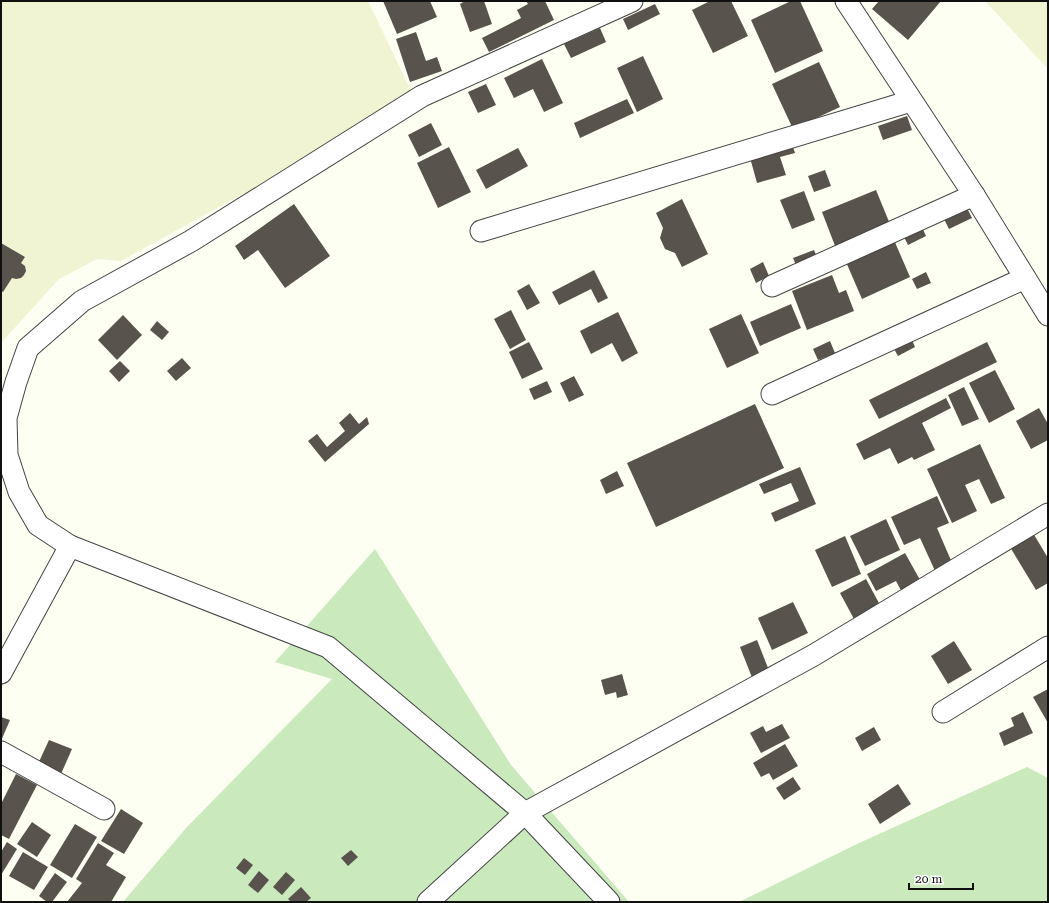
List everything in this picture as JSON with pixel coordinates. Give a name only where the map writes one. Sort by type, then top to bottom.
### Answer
[{"type":"street","points":[[609,902],[524,813],[328,648],[70,546],[38,525],[19,492],[7,455],[6,418],[16,382],[28,348],[82,302],[191,241],[422,96],[632,1]]},
{"type":"street","points":[[846,1],[974,195],[1025,278],[1042,292],[1048,315]]},
{"type":"street","points":[[481,231],[911,100]]},
{"type":"street","points":[[772,286],[974,195]]},
{"type":"street","points":[[772,394],[1025,278]]},
{"type":"street","points":[[428,902],[524,813],[814,655],[1048,514]]},
{"type":"street","points":[[1,673],[70,546]]},
{"type":"street","points":[[944,712],[1048,647]]},
{"type":"street","points":[[1,752],[104,809]]},
{"type":"green space","points":[[1,1],[368,1],[415,99],[121,261],[97,259],[59,279],[1,343]]},
{"type":"green space","points":[[985,1],[1048,1],[1048,69]]},
{"type":"green space","points":[[375,549],[511,765],[629,902],[123,902],[187,827],[332,679],[275,662]]},
{"type":"green space","points":[[1027,767],[1048,778],[1048,902],[739,902],[857,844]]},
{"type":"building","points":[[383,1],[430,1],[437,17],[397,34]]},
{"type":"building","points":[[465,1],[484,1],[492,24],[470,32],[460,4]]},
{"type":"building","points":[[526,1],[545,1],[554,20],[489,52],[482,38],[521,18],[517,10],[528,4]]},
{"type":"building","points":[[710,1],[731,1],[748,36],[713,53],[692,10]]},
{"type":"building","points":[[791,1],[800,1],[823,51],[775,73],[751,20]]},
{"type":"building","points":[[879,1],[941,1],[908,40],[872,9]]},
{"type":"building","points":[[655,4],[660,14],[628,30],[623,19]]},
{"type":"building","points":[[600,28],[606,42],[571,58],[564,44]]},
{"type":"building","points":[[416,32],[426,61],[437,57],[442,71],[410,82],[396,39]]},
{"type":"building","points":[[643,56],[663,99],[637,112],[617,68]]},
{"type":"building","points":[[542,59],[563,103],[544,112],[533,89],[514,98],[504,78]]},
{"type":"building","points":[[819,62],[840,107],[793,129],[772,84]]},
{"type":"building","points":[[486,84],[496,105],[478,113],[468,92]]},
{"type":"building","points":[[627,99],[634,113],[580,138],[574,123]]},
{"type":"building","points":[[907,116],[912,130],[883,140],[878,126]]},
{"type":"building","points":[[431,123],[442,145],[419,157],[408,135]]},
{"type":"building","points":[[791,141],[795,153],[780,157],[786,175],[757,183],[749,154]]},
{"type":"building","points":[[449,147],[471,192],[438,208],[417,163]]},
{"type":"building","points":[[518,148],[528,166],[486,189],[476,170]]},
{"type":"building","points":[[825,170],[831,186],[814,192],[808,176]]},
{"type":"building","points":[[876,190],[892,229],[837,251],[822,212]]},
{"type":"building","points":[[804,191],[815,220],[792,229],[780,200]]},
{"type":"building","points":[[682,199],[708,254],[682,267],[675,253],[665,249],[660,238],[663,228],[656,213]]},
{"type":"building","points":[[294,204],[330,256],[285,288],[258,250],[244,260],[235,246]]},
{"type":"building","points":[[965,204],[972,218],[949,229],[942,215]]},
{"type":"building","points":[[921,225],[926,236],[908,245],[903,235]]},
{"type":"building","points":[[894,240],[910,277],[862,299],[846,262]]},
{"type":"building","points":[[1,243],[25,257],[21,263],[25,266],[26,271],[21,278],[12,278],[3,292],[1,291]]},
{"type":"building","points":[[814,250],[819,262],[798,270],[793,258]]},
{"type":"building","points":[[763,262],[769,276],[756,283],[750,269]]},
{"type":"building","points":[[594,270],[608,298],[598,303],[591,289],[559,305],[552,292]]},
{"type":"building","points":[[926,272],[931,283],[917,289],[912,279]]},
{"type":"building","points":[[832,275],[839,293],[846,290],[854,311],[807,330],[792,291]]},
{"type":"building","points":[[529,284],[540,303],[527,310],[517,291]]},
{"type":"building","points":[[791,304],[801,328],[760,346],[750,322]]},
{"type":"building","points":[[511,310],[526,340],[510,349],[494,319]]},
{"type":"building","points":[[618,312],[638,353],[622,362],[612,343],[591,354],[580,331]]},
{"type":"building","points":[[741,314],[759,353],[727,368],[709,329]]},
{"type":"building","points":[[123,315],[142,335],[117,360],[98,340]]},
{"type":"building","points":[[157,321],[169,332],[162,340],[150,330]]},
{"type":"building","points":[[911,338],[915,347],[898,356],[893,347]]},
{"type":"building","points":[[830,341],[835,353],[818,360],[813,349]]},
{"type":"building","points":[[529,342],[543,369],[522,379],[509,352]]},
{"type":"building","points":[[987,342],[997,362],[879,419],[869,400]]},
{"type":"building","points":[[182,358],[191,368],[176,381],[167,371]]},
{"type":"building","points":[[120,361],[130,371],[119,382],[109,371]]},
{"type":"building","points":[[995,370],[1015,409],[989,423],[969,383]]},
{"type":"building","points":[[574,376],[584,395],[569,402],[560,383]]},
{"type":"building","points":[[547,381],[552,392],[534,400],[529,389]]},
{"type":"building","points":[[964,387],[979,419],[962,426],[948,395]]},
{"type":"building","points":[[946,398],[951,408],[922,423],[935,450],[914,460],[912,457],[898,464],[890,448],[864,460],[856,444]]},
{"type":"building","points":[[755,404],[784,468],[656,527],[627,463]]},
{"type":"building","points":[[1039,408],[1048,424],[1048,440],[1031,449],[1016,421]]},
{"type":"building","points":[[350,413],[359,424],[367,417],[369,424],[325,462],[308,441],[317,434],[327,447],[345,431],[339,423]]},
{"type":"building","points":[[980,444],[1005,498],[991,504],[979,479],[965,485],[977,511],[952,523],[927,469]]},
{"type":"building","points":[[800,467],[816,504],[775,522],[771,513],[799,501],[791,483],[764,494],[759,484]]},
{"type":"building","points":[[617,471],[624,486],[606,494],[600,480]]},
{"type":"building","points":[[937,496],[949,523],[937,528],[953,565],[936,573],[920,538],[904,545],[891,517]]},
{"type":"building","points":[[886,519],[900,550],[865,566],[850,536]]},
{"type":"building","points":[[1033,533],[1048,558],[1048,583],[1036,590],[1010,547]]},
{"type":"building","points":[[845,536],[861,574],[832,587],[815,550]]},
{"type":"building","points":[[905,553],[924,587],[905,598],[896,581],[876,591],[867,574]]},
{"type":"building","points":[[866,579],[880,605],[854,619],[840,593]]},
{"type":"building","points":[[793,602],[808,633],[772,650],[758,618]]},
{"type":"building","points":[[757,640],[770,673],[753,680],[740,647]]},
{"type":"building","points":[[954,641],[972,670],[948,684],[931,656]]},
{"type":"building","points":[[622,674],[628,695],[617,698],[616,692],[605,695],[601,680]]},
{"type":"building","points":[[1048,689],[1048,723],[1033,697]]},
{"type":"building","points":[[1023,712],[1033,733],[1004,746],[999,733],[1014,726],[1011,718]]},
{"type":"building","points":[[1,717],[10,720],[1,741]]},
{"type":"building","points":[[782,724],[790,738],[761,753],[750,733],[763,726],[766,732]]},
{"type":"building","points":[[874,727],[881,740],[862,751],[855,738]]},
{"type":"building","points":[[49,740],[72,749],[61,774],[38,764]]},
{"type":"building","points":[[785,744],[798,766],[773,780],[769,773],[761,777],[753,763]]},
{"type":"building","points":[[16,774],[37,785],[9,839],[1,835],[1,804]]},
{"type":"building","points":[[793,777],[801,789],[784,800],[776,788]]},
{"type":"building","points":[[898,784],[911,804],[880,824],[868,804]]},
{"type":"building","points":[[121,809],[143,823],[124,854],[101,841]]},
{"type":"building","points":[[32,822],[51,835],[37,857],[17,844]]},
{"type":"building","points":[[75,824],[97,837],[72,878],[50,865]]},
{"type":"building","points":[[7,842],[17,849],[1,875],[1,852]]},
{"type":"building","points":[[98,843],[114,853],[106,865],[126,877],[111,902],[67,902],[82,883],[76,879]]},
{"type":"building","points":[[351,850],[358,857],[348,866],[341,858]]},
{"type":"building","points":[[23,852],[48,867],[34,890],[9,876]]},
{"type":"building","points":[[244,858],[253,865],[245,875],[236,868]]},
{"type":"building","points":[[259,871],[269,880],[258,893],[248,885]]},
{"type":"building","points":[[286,872],[295,880],[282,895],[273,887]]},
{"type":"building","points":[[55,873],[67,882],[52,902],[47,902],[39,896]]},
{"type":"building","points":[[301,887],[311,898],[306,902],[291,902],[288,899]]}]
